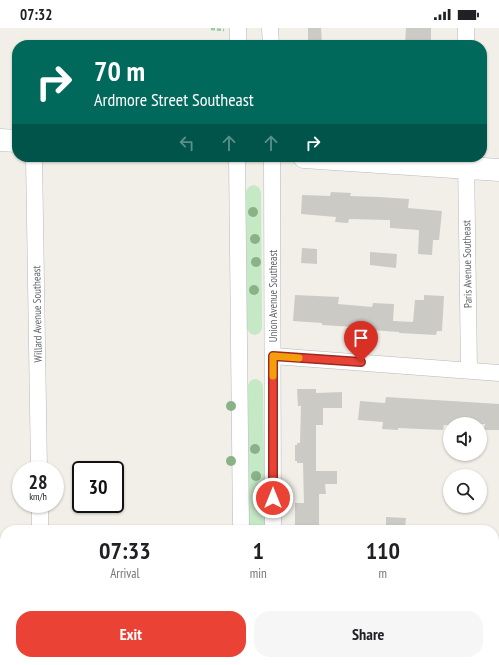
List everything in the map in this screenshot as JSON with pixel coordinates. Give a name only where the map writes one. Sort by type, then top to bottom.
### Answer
[{"type":"main road","points":[[0,140],[12,141]]},
{"type":"main road","points":[[466,162],[499,170]]},
{"type":"street","points":[[270,28],[271,40]]},
{"type":"street","points":[[466,28],[466,40]]},
{"type":"street","points":[[231,29],[236,40]]},
{"type":"street","name":"Willard Avenue Southeast","points":[[34,162],[40,461]]},
{"type":"street","points":[[237,162],[241,525]]},
{"type":"street","name":"Union Avenue Southeast","points":[[272,162],[273,525]]},
{"type":"street","name":"Paris Avenue Southeast","points":[[466,162],[469,370]]},
{"type":"street","points":[[273,356],[499,373]]},
{"type":"street","points":[[40,513],[40,525]]},
{"type":"path","points":[[211,29],[231,29]]},
{"type":"green space","points":[[254,185],[259,188],[261,193],[262,328],[259,333],[254,335],[248,331],[247,328],[246,192],[248,187]]},
{"type":"green space","points":[[259,380],[263,387],[265,525],[249,525],[248,386],[250,381]]},
{"type":"building","points":[[308,28],[321,28],[322,40],[308,40]]},
{"type":"building","points":[[406,28],[431,28],[431,40],[405,40]]},
{"type":"building","points":[[331,192],[351,193],[350,196],[409,199],[408,208],[442,211],[439,240],[433,240],[432,255],[418,254],[419,230],[390,228],[390,220],[349,219],[348,223],[335,222],[336,217],[301,214],[302,195],[330,196]]},
{"type":"building","points":[[302,248],[317,249],[317,264],[301,263]]},
{"type":"building","points":[[370,252],[397,254],[396,268],[370,265]]},
{"type":"building","points":[[295,295],[339,297],[338,304],[372,307],[373,303],[394,304],[393,321],[413,322],[415,300],[424,300],[424,295],[444,296],[442,331],[437,331],[436,335],[399,333],[371,330],[371,328],[322,325],[322,323],[293,321]]},
{"type":"building","points":[[297,389],[316,389],[316,393],[342,392],[342,408],[323,408],[323,425],[316,425],[316,471],[337,471],[337,484],[325,484],[326,494],[319,494],[319,525],[295,525],[295,503],[304,503],[303,463],[297,463],[297,461],[295,461],[295,445],[300,443],[301,406],[298,406]]},
{"type":"building","points":[[386,397],[499,404],[499,430],[487,430],[487,417],[443,417],[443,430],[398,428],[398,430],[382,429],[383,422],[358,420],[360,401],[385,403]]},
{"type":"building","points":[[386,517],[406,518],[405,525],[386,525]]},
{"type":"slow traffic","points":[[273,376],[273,356],[299,358]]},
{"type":"route","points":[[273,498],[273,356],[361,362]]}]
